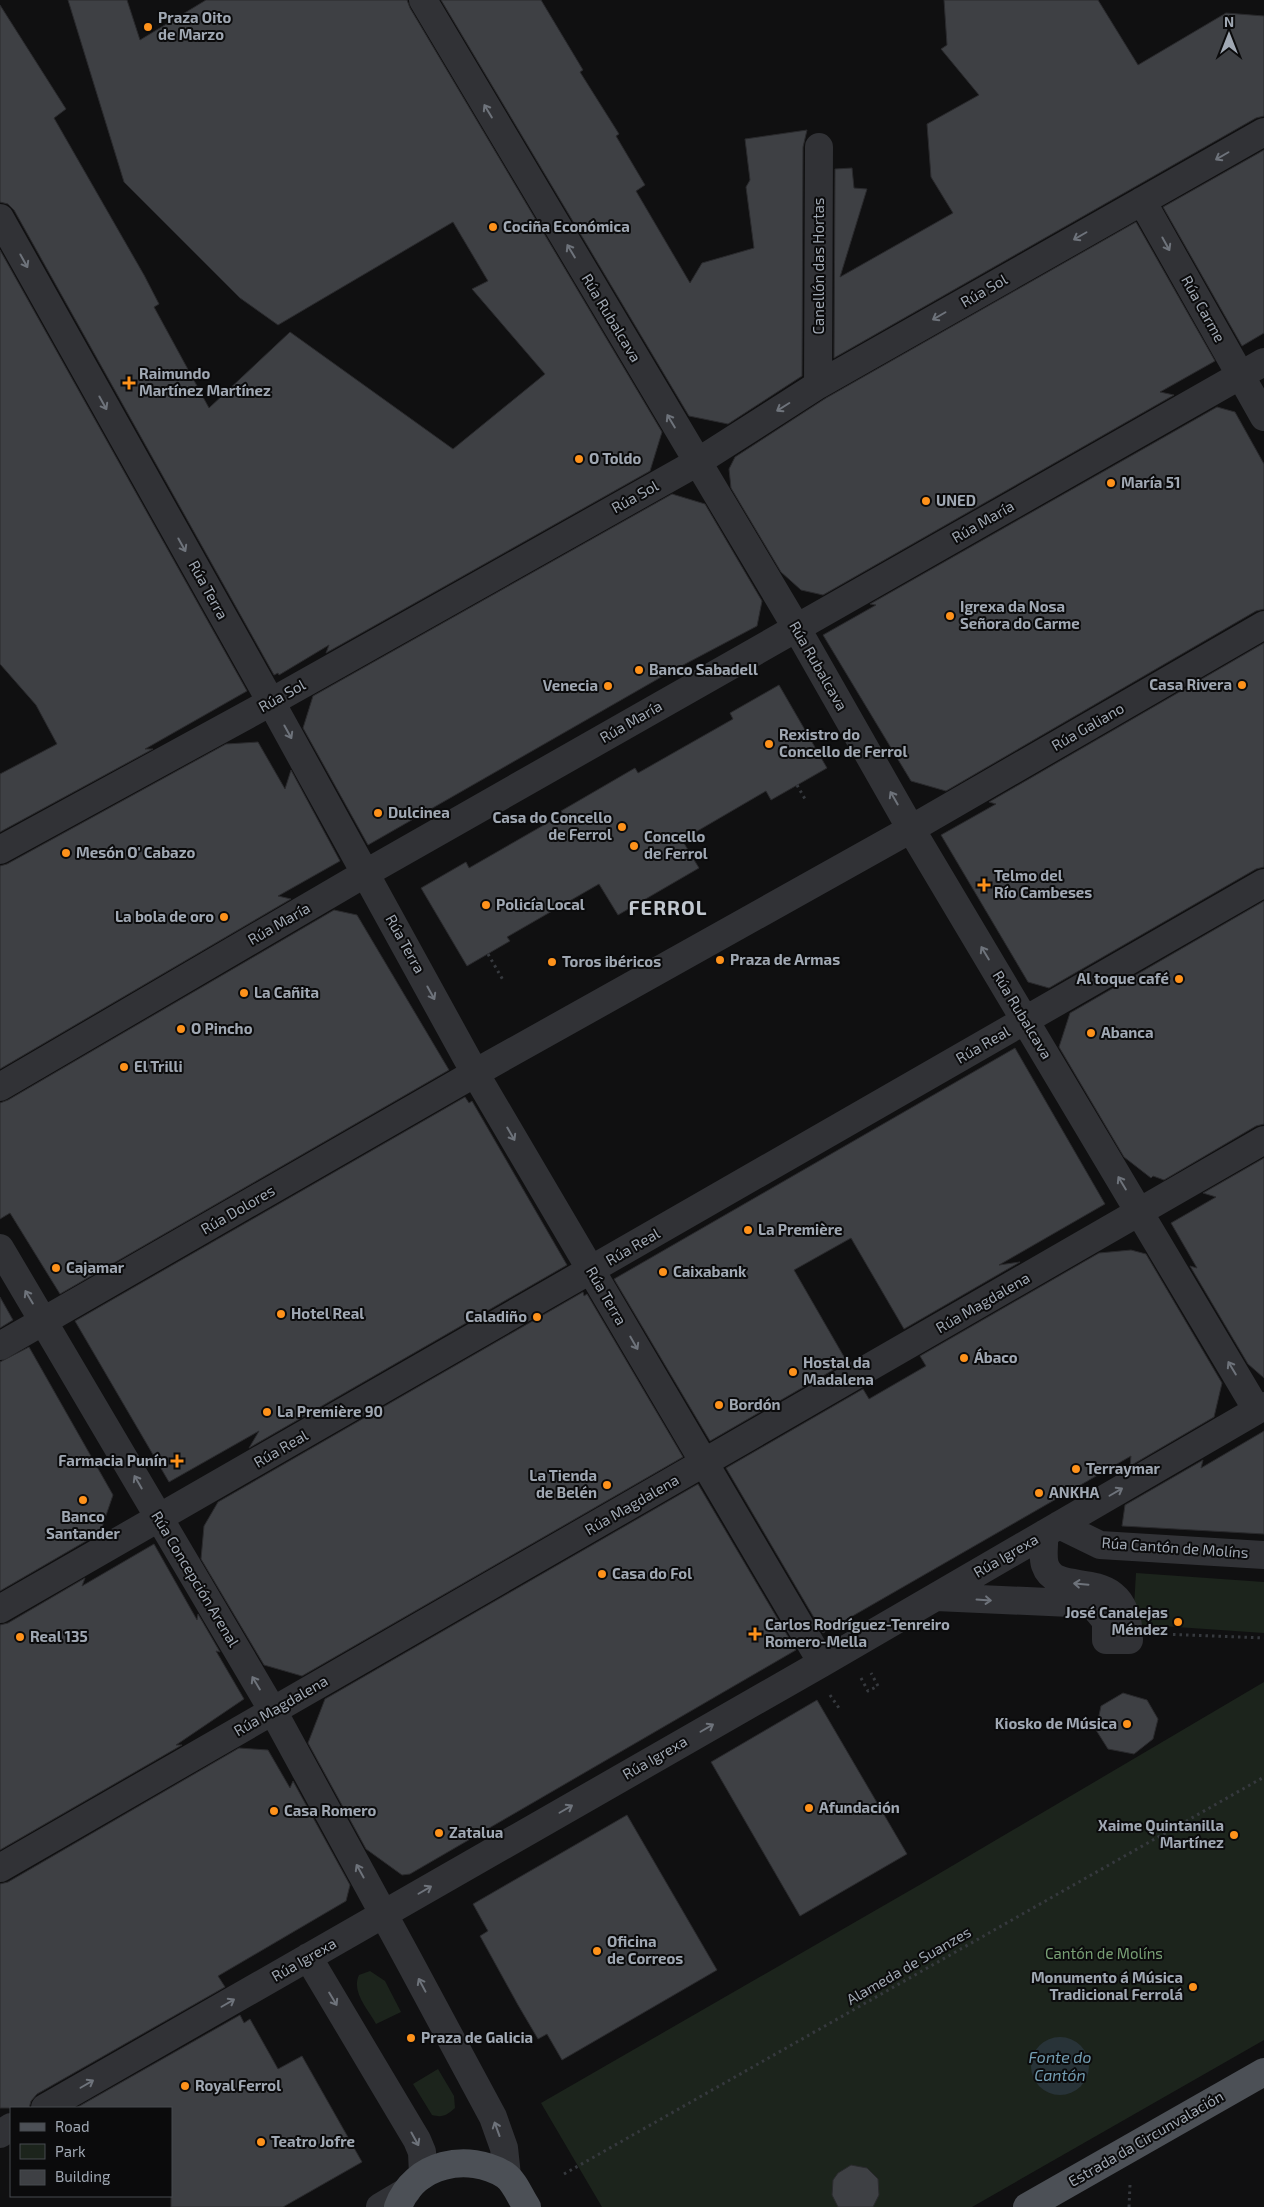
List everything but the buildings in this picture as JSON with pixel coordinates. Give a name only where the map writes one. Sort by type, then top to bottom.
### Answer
[{"type":"main road","name":"Estrada da Circunvalación","points":[[1027,2207],[1264,2072]]},
{"type":"main road","points":[[409,2191],[442,2165],[464,2162],[486,2167],[507,2176],[526,2206]]},
{"type":"street","name":"Rúa Rubalcava","points":[[423,0],[696,463],[796,628],[912,829],[1139,1213],[1260,1408]]},
{"type":"street","name":"Rúa Sol","points":[[0,850],[271,702],[696,463],[818,385],[1264,132]]},
{"type":"street","name":"Canellón das Hortas","points":[[818,385],[820,147]]},
{"type":"street","name":"Rúa Carme","points":[[1142,201],[1264,417]]},
{"type":"street","name":"Rúa Terra","points":[[0,218],[271,702],[475,1073],[822,1663]]},
{"type":"street","name":"Rúa María","points":[[0,1087],[366,873],[1264,362]]},
{"type":"street","name":"Rúa Galiano","points":[[475,1073],[912,829],[1264,625]]},
{"type":"street","name":"Rúa Real","points":[[0,1609],[592,1271],[1264,883]]},
{"type":"street","name":"Rúa Dolores","points":[[0,1346],[475,1073]]},
{"type":"street","name":"Rúa Magdalena","points":[[0,1868],[1264,1140]]},
{"type":"street","name":"Rúa Concepción Arenal","points":[[0,1248],[273,1711],[383,1914]]},
{"type":"street","name":"Rúa Igrexa","points":[[46,2107],[822,1663],[1260,1408]]},
{"type":"street","name":"Rúa Cantón de Molíns","points":[[1052,1530],[1100,1546],[1264,1555]]},
{"type":"street","points":[[936,1597],[1092,1604],[1118,1621],[1119,1601],[1109,1591],[1092,1585],[1072,1583],[1056,1578],[1045,1566],[1052,1530]]},
{"type":"street","points":[[383,1914],[493,2117],[504,2148],[507,2176]]},
{"type":"street","points":[[308,1957],[417,2140],[422,2152],[409,2191],[380,2207]]},
{"type":"path","points":[[797,785],[805,798]]},
{"type":"path","points":[[488,954],[503,980]]},
{"type":"path","points":[[1154,1634],[1264,1638]]},
{"type":"path","points":[[859,1675],[868,1692],[878,1686],[869,1671]]},
{"type":"path","name":"Alameda de Suanzes","points":[[564,2174],[1264,1778]]},
{"type":"path","points":[[1129,2207],[1131,2183]]},
{"type":"green space","points":[[1136,1573],[1264,1582],[1264,1633],[1133,1624]]},
{"type":"green space","name":"Cantón de Molíns","points":[[1264,1682],[1264,2040],[972,2207],[602,2207],[541,2103],[935,1876]]},
{"type":"green space","points":[[370,1971],[385,1981],[401,2012],[376,2024],[357,1988],[359,1975]]},
{"type":"green space","points":[[438,2069],[454,2096],[455,2108],[442,2116],[432,2115],[413,2084]]},
{"type":"water","name":"Fonte do Cantón","points":[[1054,2037],[1066,2037],[1081,2045],[1089,2060],[1089,2072],[1081,2087],[1066,2095],[1054,2095],[1039,2087],[1031,2072],[1031,2060],[1039,2045]]},
{"type":"place","name":"Praza Oito de Marzo","points":[[148,27]]},
{"type":"place","name":"Cociña Económica","points":[[493,227]]},
{"type":"place","name":"Raimundo Martínez Martínez","points":[[129,383]]},
{"type":"place","name":"O Toldo","points":[[579,459]]},
{"type":"place","name":"María 51","points":[[1111,483]]},
{"type":"place","name":"UNED","points":[[926,501]]},
{"type":"place","name":"Igrexa da Nosa Señora do Carme","points":[[950,616]]},
{"type":"place","name":"Banco Sabadell","points":[[639,670]]},
{"type":"place","name":"Casa Rivera","points":[[1242,685]]},
{"type":"place","name":"Venecia","points":[[608,686]]},
{"type":"place","name":"Rexistro do Concello de Ferrol","points":[[769,744]]},
{"type":"place","name":"Dulcinea","points":[[378,813]]},
{"type":"place","name":"Casa do Concello de Ferrol","points":[[622,827]]},
{"type":"place","name":"Concello de Ferrol","points":[[634,846]]},
{"type":"place","name":"Mesón O' Cabazo","points":[[66,853]]},
{"type":"place","name":"Telmo del Río Cambeses","points":[[984,885]]},
{"type":"place","name":"Policía Local","points":[[486,905]]},
{"type":"place","name":"La bola de oro","points":[[224,917]]},
{"type":"place","name":"Praza de Armas","points":[[720,960]]},
{"type":"place","name":"Toros ibéricos","points":[[552,962]]},
{"type":"place","name":"Al toque café","points":[[1179,979]]},
{"type":"place","name":"La Cañita","points":[[244,993]]},
{"type":"place","name":"O Pincho","points":[[181,1029]]},
{"type":"place","name":"Abanca","points":[[1091,1033]]},
{"type":"place","name":"El Trilli","points":[[124,1067]]},
{"type":"place","name":"La Première","points":[[748,1230]]},
{"type":"place","name":"Cajamar","points":[[56,1268]]},
{"type":"place","name":"Caixabank","points":[[663,1272]]},
{"type":"place","name":"Hotel Real","points":[[281,1314]]},
{"type":"place","name":"Caladiño","points":[[537,1317]]},
{"type":"place","name":"Ábaco","points":[[964,1358]]},
{"type":"place","name":"Hostal da Madalena","points":[[793,1372]]},
{"type":"place","name":"Bordón","points":[[719,1405]]},
{"type":"place","name":"La Première 90","points":[[267,1412]]},
{"type":"place","name":"Farmacia Punín","points":[[177,1461]]},
{"type":"place","name":"Terraymar","points":[[1076,1469]]},
{"type":"place","name":"La Tienda de Belén","points":[[607,1485]]},
{"type":"place","name":"ANKHA","points":[[1039,1493]]},
{"type":"place","name":"Banco Santander","points":[[83,1500]]},
{"type":"place","name":"Casa do Fol","points":[[602,1574]]},
{"type":"place","name":"José Canalejas Méndez","points":[[1178,1622]]},
{"type":"place","name":"Carlos Rodríguez-Tenreiro Romero-Mella","points":[[755,1634]]},
{"type":"place","name":"Real 135","points":[[20,1637]]},
{"type":"place","name":"Kiosko de Música","points":[[1127,1724]]},
{"type":"place","name":"Afundación","points":[[809,1808]]},
{"type":"place","name":"Casa Romero","points":[[274,1811]]},
{"type":"place","name":"Zatalua","points":[[439,1833]]},
{"type":"place","name":"Xaime Quintanilla Martínez","points":[[1234,1835]]},
{"type":"place","name":"Oficina de Correos","points":[[597,1951]]},
{"type":"place","name":"Monumento á Música Tradicional Ferrolá","points":[[1193,1987]]},
{"type":"place","name":"Praza de Galicia","points":[[411,2038]]},
{"type":"place","name":"Royal Ferrol","points":[[185,2086]]},
{"type":"place","name":"Teatro Jofre","points":[[261,2142]]},
{"type":"district","name":"FERROL","points":[[668,908]]}]
